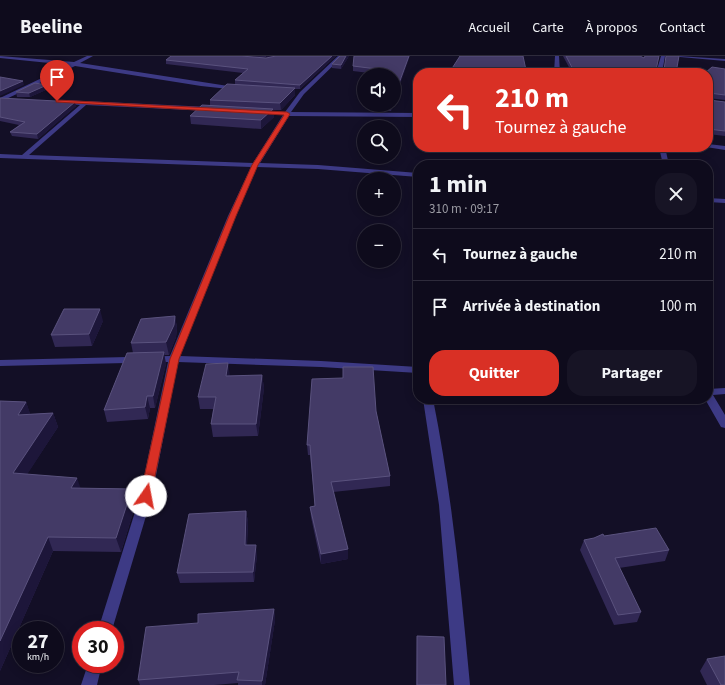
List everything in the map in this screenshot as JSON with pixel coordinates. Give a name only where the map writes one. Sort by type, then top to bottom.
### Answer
[{"type":"street","points":[[1,99],[91,56]]},
{"type":"street","points":[[108,621],[146,496],[174,359],[232,216],[255,165],[287,114],[298,93],[341,56]]},
{"type":"street","points":[[556,56],[557,68]]},
{"type":"street","points":[[660,68],[663,56]]},
{"type":"street","points":[[680,56],[725,60]]},
{"type":"street","points":[[0,57],[75,64],[201,84],[242,88]]},
{"type":"street","points":[[1,99],[18,100]]},
{"type":"street","points":[[55,101],[219,110]]},
{"type":"street","points":[[24,156],[85,103]]},
{"type":"street","points":[[257,112],[287,114],[413,115]]},
{"type":"street","points":[[713,147],[725,148]]},
{"type":"street","points":[[0,156],[318,167],[413,175]]},
{"type":"street","points":[[713,200],[725,201]]},
{"type":"street","points":[[0,363],[174,359],[321,364],[413,370]]},
{"type":"street","points":[[713,392],[725,391]]},
{"type":"street","points":[[429,404],[438,450],[455,604],[462,685]]},
{"type":"street","points":[[713,404],[725,424]]},
{"type":"street","points":[[89,685],[92,673]]},
{"type":"building","points":[[171,56],[241,56],[266,58],[276,56],[332,56],[300,85],[235,80],[248,69],[166,60]]},
{"type":"building","points":[[340,56],[346,56],[341,65],[332,64]]},
{"type":"building","points":[[354,56],[409,56],[401,78],[401,68],[369,68],[353,66]]},
{"type":"building","points":[[460,56],[523,56],[526,68],[452,68]]},
{"type":"building","points":[[566,56],[640,56],[644,58],[645,56],[659,56],[656,68],[572,68]]},
{"type":"building","points":[[666,56],[679,56],[677,68],[664,68]]},
{"type":"building","points":[[712,67],[725,69],[725,95],[713,94],[713,68],[711,68]]},
{"type":"building","points":[[0,77],[23,81],[0,91]]},
{"type":"building","points":[[35,83],[47,85],[29,93],[16,92]]},
{"type":"building","points":[[227,84],[295,88],[280,103],[210,100]]},
{"type":"building","points":[[0,98],[75,102],[37,134],[10,132],[25,122],[0,117]]},
{"type":"building","points":[[713,100],[725,102],[725,131],[713,130]]},
{"type":"building","points":[[202,105],[273,109],[261,120],[190,116]]},
{"type":"building","points":[[64,309],[100,309],[89,334],[51,335]]},
{"type":"building","points":[[175,316],[174,325],[166,342],[131,343],[141,319]]},
{"type":"building","points":[[164,352],[153,396],[147,396],[145,407],[104,410],[127,353]]},
{"type":"building","points":[[228,363],[226,376],[262,375],[256,424],[211,424],[216,397],[198,397],[206,364]]},
{"type":"building","points":[[343,367],[373,367],[376,411],[390,476],[331,482],[348,549],[321,554],[310,507],[315,506],[310,445],[307,445],[312,379],[343,378]]},
{"type":"building","points":[[0,401],[26,402],[18,415],[53,413],[13,473],[77,478],[71,488],[132,489],[116,538],[48,537],[0,641]]},
{"type":"building","points":[[246,511],[245,545],[256,545],[253,572],[177,573],[189,514]]},
{"type":"building","points":[[656,528],[669,550],[615,558],[641,612],[618,615],[584,540],[603,534],[604,536]]},
{"type":"building","points":[[274,609],[262,681],[237,680],[239,672],[138,680],[146,627],[198,623],[198,614]]},
{"type":"building","points":[[417,636],[444,637],[446,685],[417,685]]},
{"type":"building","points":[[725,656],[725,685],[721,685],[707,659]]},
{"type":"route","points":[[57,101],[287,114],[255,165],[232,216],[174,359],[146,496]]}]
